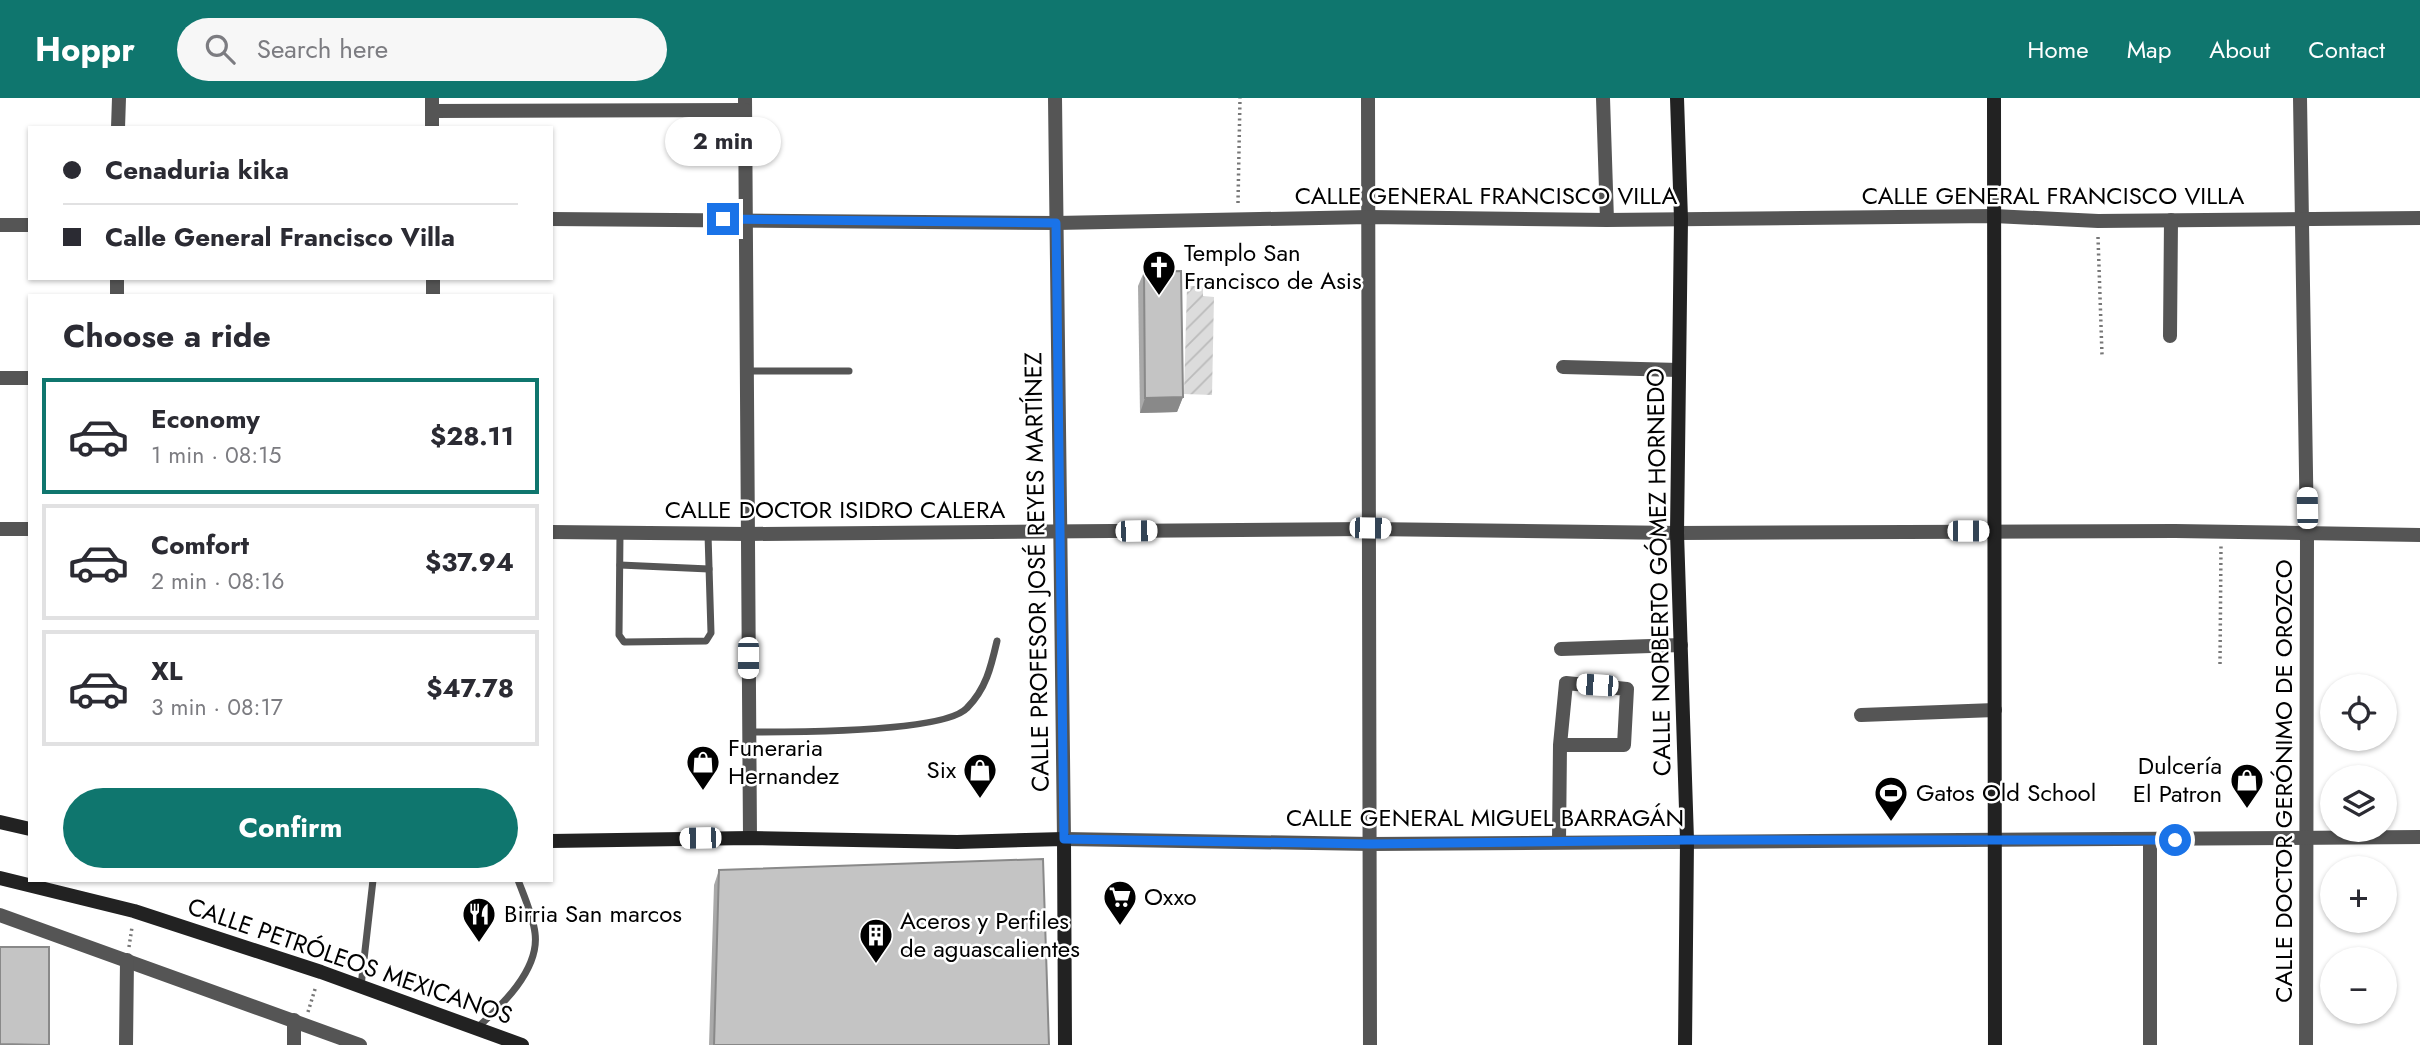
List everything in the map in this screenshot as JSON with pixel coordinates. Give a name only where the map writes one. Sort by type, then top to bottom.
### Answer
[{"type":"main road","name":"CALLE NORBERTO GÓMEZ HORNEDO","points":[[1677,98],[1681,219],[1677,533],[1687,840],[1685,1045]]},
{"type":"main road","points":[[1994,98],[1995,1045]]},
{"type":"main road","points":[[0,822],[28,829]]},
{"type":"main road","name":"CALLE GENERAL MIGUEL BARRAGÁN","points":[[553,841],[750,838],[957,842],[1064,839]]},
{"type":"main road","name":"CALLE PROFESOR JOSÉ REYES MARTÍNEZ","points":[[1064,839],[1065,1045]]},
{"type":"main road","name":"CALLE PETRÓLEOS MEXICANOS","points":[[0,878],[134,911],[321,972],[522,1045]]},
{"type":"street","points":[[118,98],[118,126]]},
{"type":"street","name":"CALLE PROFESOR JOSÉ REYES MARTÍNEZ","points":[[1055,98],[1064,839]]},
{"type":"street","points":[[1368,98],[1370,1045]]},
{"type":"street","points":[[1603,98],[1607,220]]},
{"type":"street","name":"CALLE DOCTOR GERÓNIMO DE OROZCO","points":[[2300,98],[2307,535],[2306,1045]]},
{"type":"street","points":[[432,126],[432,104],[745,104],[748,219],[750,838]]},
{"type":"street","name":"CALLE GENERAL FRANCISCO VILLA","points":[[553,219],[1056,223],[1369,217],[1607,220],[1994,216],[2098,221],[2420,218]]},
{"type":"street","points":[[2170,336],[2171,220]]},
{"type":"street","points":[[0,225],[28,225]]},
{"type":"street","points":[[1563,366],[1679,370]]},
{"type":"street","points":[[0,378],[28,378]]},
{"type":"street","name":"CALLE DOCTOR ISIDRO CALERA","points":[[553,532],[747,534],[1370,528],[1677,533],[1995,531],[2420,535]]},
{"type":"street","points":[[0,529],[28,529]]},
{"type":"street","points":[[1561,649],[1681,645]]},
{"type":"street","points":[[1559,842],[1560,746],[1566,683],[1627,689],[1624,746],[1560,746]]},
{"type":"street","points":[[1861,715],[1995,709]]},
{"type":"street","name":"CALLE GENERAL MIGUEL BARRAGÁN","points":[[1064,839],[1371,844],[1687,840],[1995,842],[2420,838]]},
{"type":"street","points":[[2150,841],[2150,1045]]},
{"type":"street","points":[[0,915],[359,1045]]},
{"type":"street","points":[[126,1045],[127,960]]},
{"type":"street","points":[[294,1045],[299,1022]]},
{"type":"lane","points":[[747,371],[849,371]]},
{"type":"lane","points":[[620,533],[619,635],[624,642],[706,641],[711,633],[708,534]]},
{"type":"lane","points":[[620,565],[709,569]]},
{"type":"lane","points":[[749,732],[932,724],[965,711],[988,681],[997,641]]},
{"type":"lane","points":[[361,986],[373,882]]},
{"type":"lane","points":[[476,1029],[514,993],[531,956],[536,934],[519,882]]},
{"type":"path","points":[[1238,219],[1240,98]]},
{"type":"path","points":[[2098,221],[2102,355]]},
{"type":"path","points":[[2220,664],[2221,533]]},
{"type":"path","points":[[127,960],[134,911]]},
{"type":"path","points":[[299,1022],[321,972]]},
{"type":"shaded area","points":[[1187,286],[1203,286],[1203,296],[1214,297],[1212,395],[1184,394]]},
{"type":"building","points":[[1181,271],[1183,397],[1145,398],[1144,272]]},
{"type":"building","name":"Aceros y Perfiles de aguascalientes","points":[[1043,859],[1049,1045],[714,1045],[719,870]]},
{"type":"building","points":[[0,947],[49,947],[49,1045],[0,1044]]},
{"type":"place","name":"Templo San Francisco de Asis","points":[[1159,297]]},
{"type":"place","name":"Funeraria Hernandez","points":[[703,792]]},
{"type":"place","name":"Six","points":[[980,800]]},
{"type":"place","name":"Dulcería El Patron","points":[[2247,810]]},
{"type":"place","name":"Gatos Old School","points":[[1891,823]]},
{"type":"place","name":"Oxxo","points":[[1120,927]]},
{"type":"place","name":"Birria San marcos","points":[[479,944]]},
{"type":"place","name":"Aceros y Perfiles de aguascalientes","points":[[876,965]]},
{"type":"route","points":[[723,219],[1056,223],[1064,839],[1371,844],[1687,840],[2175,840]]}]
